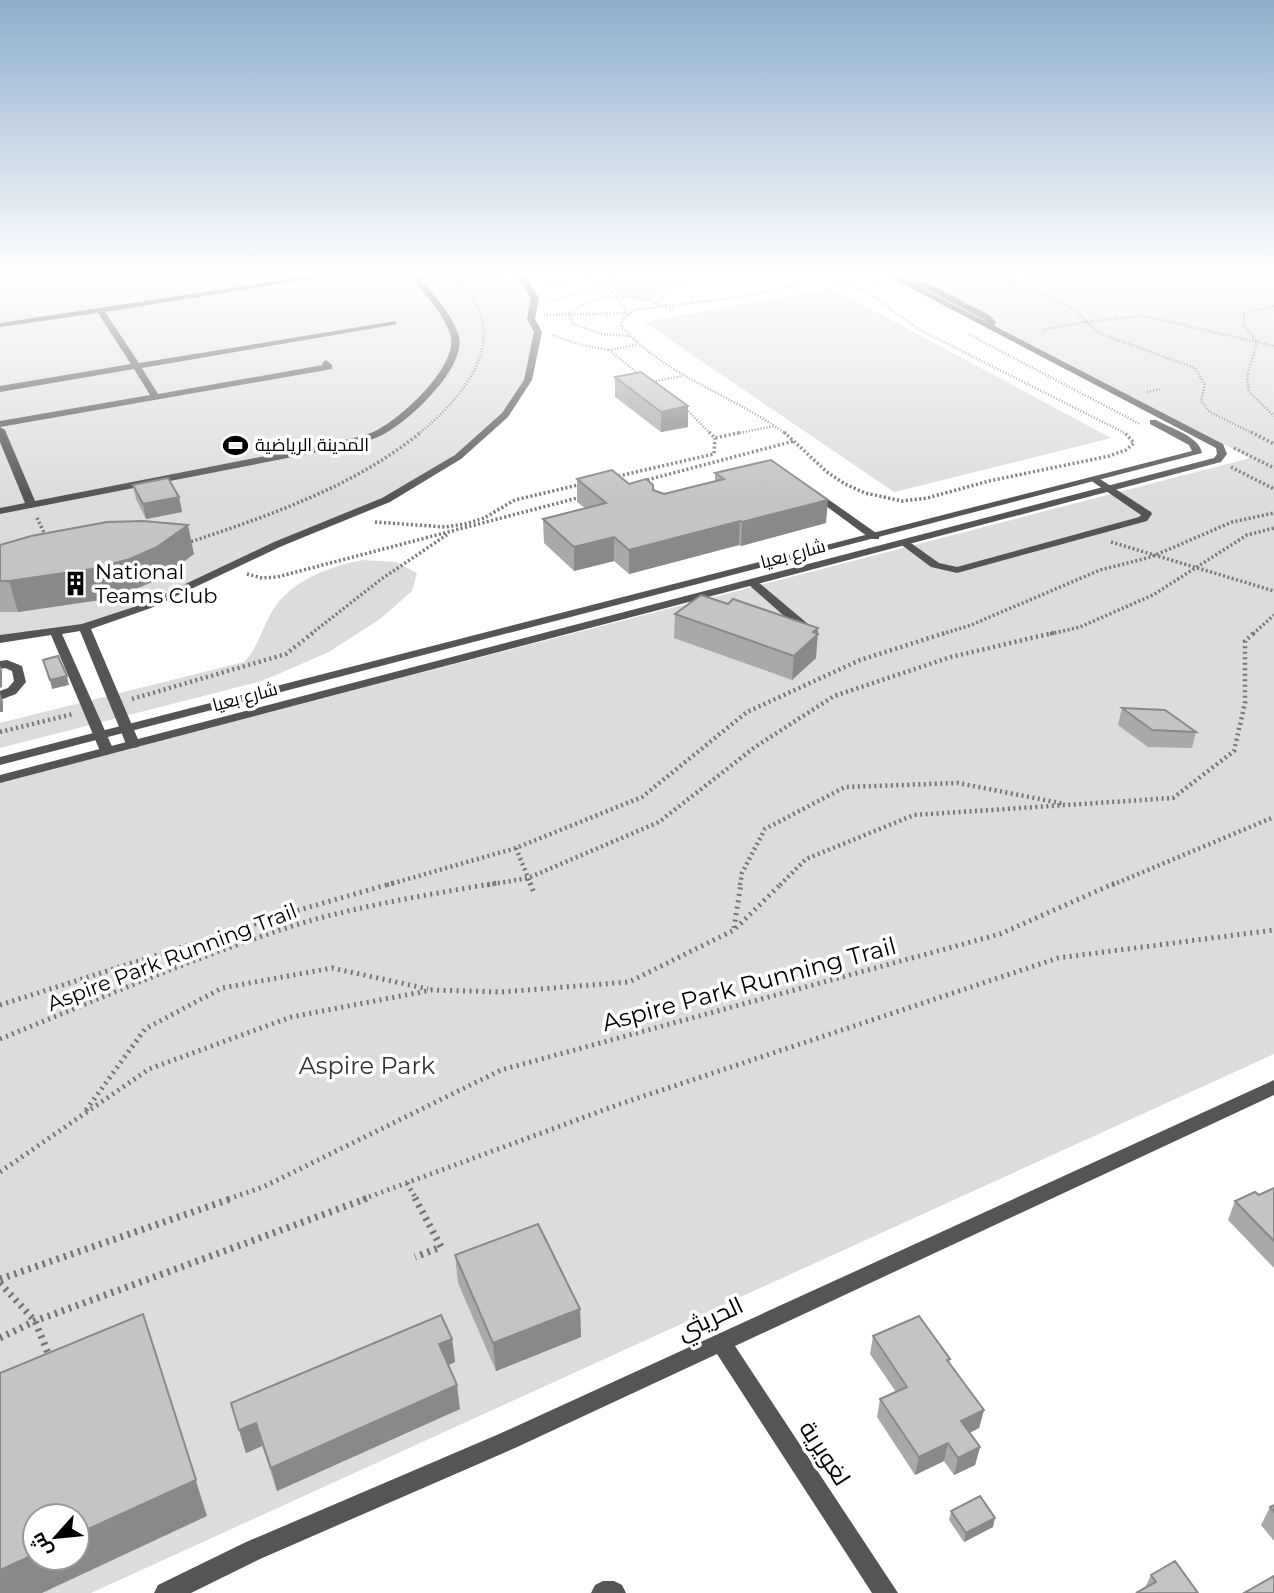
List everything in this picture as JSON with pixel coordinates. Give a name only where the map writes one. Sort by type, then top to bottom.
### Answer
[{"type":"street","points":[[125,348],[156,397]]},
{"type":"street","points":[[0,390],[251,348]]},
{"type":"street","points":[[0,511],[339,445],[380,433],[414,409],[440,380],[453,348]]},
{"type":"street","points":[[0,639],[84,627],[147,606],[278,544],[386,500],[458,457],[505,415],[528,380],[535,348]]},
{"type":"street","name":"شارع بعيا","points":[[0,761],[1197,453],[1196,446],[1013,348]]},
{"type":"street","points":[[1031,348],[1220,446],[1222,454],[1218,460]]},
{"type":"street","points":[[0,424],[329,367],[326,363]]},
{"type":"street","points":[[0,430],[31,505]]},
{"type":"street","name":"شارع بعيا","points":[[0,779],[1218,460]]},
{"type":"street","points":[[904,543],[935,566],[944,570],[957,570],[1143,519],[1147,514],[1097,480]]},
{"type":"street","points":[[806,486],[889,547]]},
{"type":"street","points":[[741,572],[804,627]]},
{"type":"street","points":[[84,627],[133,744]]},
{"type":"street","points":[[56,632],[107,751]]},
{"type":"street","points":[[0,665],[7,664],[18,669],[20,682],[12,691],[0,696]]},
{"type":"street","name":"الحريثي","points":[[166,1593],[253,1551],[506,1441],[1274,1087]]},
{"type":"street","name":"لغويرية","points":[[721,1342],[886,1593]]},
{"type":"street","points":[[604,1593],[614,1593]]},
{"type":"path","points":[[602,348],[609,350],[660,390]]},
{"type":"path","points":[[609,350],[617,348]]},
{"type":"path","points":[[644,348],[774,426],[845,484],[865,493],[902,501],[927,498],[989,481],[1109,456],[1126,450],[1134,443],[1127,434],[1093,415],[957,348]]},
{"type":"path","points":[[997,348],[1142,425]]},
{"type":"path","points":[[1142,348],[1195,368],[1205,385],[1201,401],[1210,412],[1274,444]]},
{"type":"path","points":[[1255,348],[1245,387],[1251,401],[1274,416]]},
{"type":"path","points":[[649,382],[685,375]]},
{"type":"path","points":[[608,478],[714,454],[715,438],[681,405]]},
{"type":"path","points":[[715,438],[774,426]]},
{"type":"path","points":[[636,483],[795,441]]},
{"type":"path","points":[[1220,446],[1231,446],[1274,468]]},
{"type":"path","points":[[1218,460],[1274,489]]},
{"type":"path","points":[[336,522],[445,527],[484,518],[515,500],[595,481]]},
{"type":"path","points":[[277,577],[584,497]]},
{"type":"path","points":[[31,505],[47,540]]},
{"type":"path","points":[[0,1005],[299,910],[516,848],[642,797],[747,712],[860,660],[971,625],[1100,570],[1151,557],[1231,522],[1274,513]]},
{"type":"path","name":"Aspire Park Running Trail","points":[[0,1040],[181,966],[300,924],[412,897],[528,877],[659,822],[755,747],[834,696],[951,657],[1080,627],[1153,595],[1247,535],[1274,528]]},
{"type":"path","points":[[114,704],[286,654],[380,580],[452,532]]},
{"type":"path","points":[[1095,532],[1109,541],[1151,557],[1274,591]]},
{"type":"path","name":"Aspire Park Running Trail","points":[[0,1171],[149,1069],[291,1017],[432,990],[501,992],[629,982],[734,930],[806,859],[914,815],[1173,798],[1234,751],[1245,703],[1245,641],[1274,615]]},
{"type":"path","points":[[0,732],[88,710]]},
{"type":"path","points":[[734,930],[742,873],[765,829],[845,787],[958,783],[1073,806]]},
{"type":"path","name":"Aspire Park Running Trail","points":[[0,1281],[263,1187],[501,1070],[1000,934],[1179,855],[1274,817]]},
{"type":"path","points":[[516,848],[534,892]]},
{"type":"path","points":[[0,1338],[35,1321],[620,1104],[1058,958],[1274,930]]},
{"type":"path","points":[[83,1114],[145,1029],[222,988],[332,968],[432,990]]},
{"type":"path","points":[[407,1183],[441,1247],[415,1257]]},
{"type":"path","points":[[0,1281],[35,1321],[53,1366]]},
{"type":"green space","name":"المدينة الرياضية","points":[[0,348],[535,348],[528,380],[505,415],[458,457],[336,522],[147,606],[84,627],[0,639]]},
{"type":"green space","points":[[683,348],[944,348],[1111,438],[894,492]]},
{"type":"green space","name":"Aspire Park","points":[[1038,348],[1274,348],[1274,1054],[91,1593],[0,1593],[0,782],[1250,458]]},
{"type":"green space","points":[[363,560],[396,562],[417,573],[412,591],[380,619],[329,652],[262,681],[0,748],[0,723],[244,662],[254,649],[272,611],[285,595],[316,574]]},
{"type":"building","points":[[641,372],[688,406],[661,412],[615,377]]},
{"type":"building","points":[[771,460],[828,500],[629,550],[614,537],[574,547],[543,519],[606,503],[577,479],[612,470],[629,484],[646,479],[653,485],[653,490],[664,494],[724,479],[715,473]]},
{"type":"building","points":[[168,478],[179,497],[143,504],[133,485]]},
{"type":"building","points":[[143,521],[188,525],[157,547],[130,559],[92,569],[0,581],[0,545],[31,536],[107,522]]},
{"type":"building","points":[[701,595],[728,604],[733,599],[818,628],[813,632],[818,634],[794,656],[675,614]]},
{"type":"building","points":[[58,656],[67,676],[50,680],[43,660]]},
{"type":"building","points":[[1122,708],[1165,710],[1196,732],[1152,730]]},
{"type":"building","points":[[1274,1188],[1274,1241],[1235,1201],[1255,1192],[1259,1195]]},
{"type":"building","points":[[538,1224],[580,1309],[493,1343],[455,1255]]},
{"type":"building","points":[[143,1314],[196,1480],[91,1528],[91,1502],[21,1502],[21,1560],[0,1570],[0,1373]]},
{"type":"building","points":[[441,1315],[452,1339],[439,1344],[457,1385],[271,1468],[256,1423],[239,1430],[231,1403]]},
{"type":"building","points":[[919,1316],[984,1410],[961,1421],[980,1447],[958,1458],[948,1443],[919,1457],[880,1399],[907,1387],[873,1336]]},
{"type":"building","points":[[980,1496],[995,1518],[966,1533],[951,1511]]},
{"type":"building","points":[[1175,1561],[1198,1593],[1136,1593],[1156,1582],[1151,1575]]},
{"type":"building","points":[[1274,1576],[1274,1593],[1244,1593]]},
{"type":"place","name":"المدينة الرياضية","points":[[235,445]]},
{"type":"place","name":"National Teams Club","points":[[75,583]]}]
